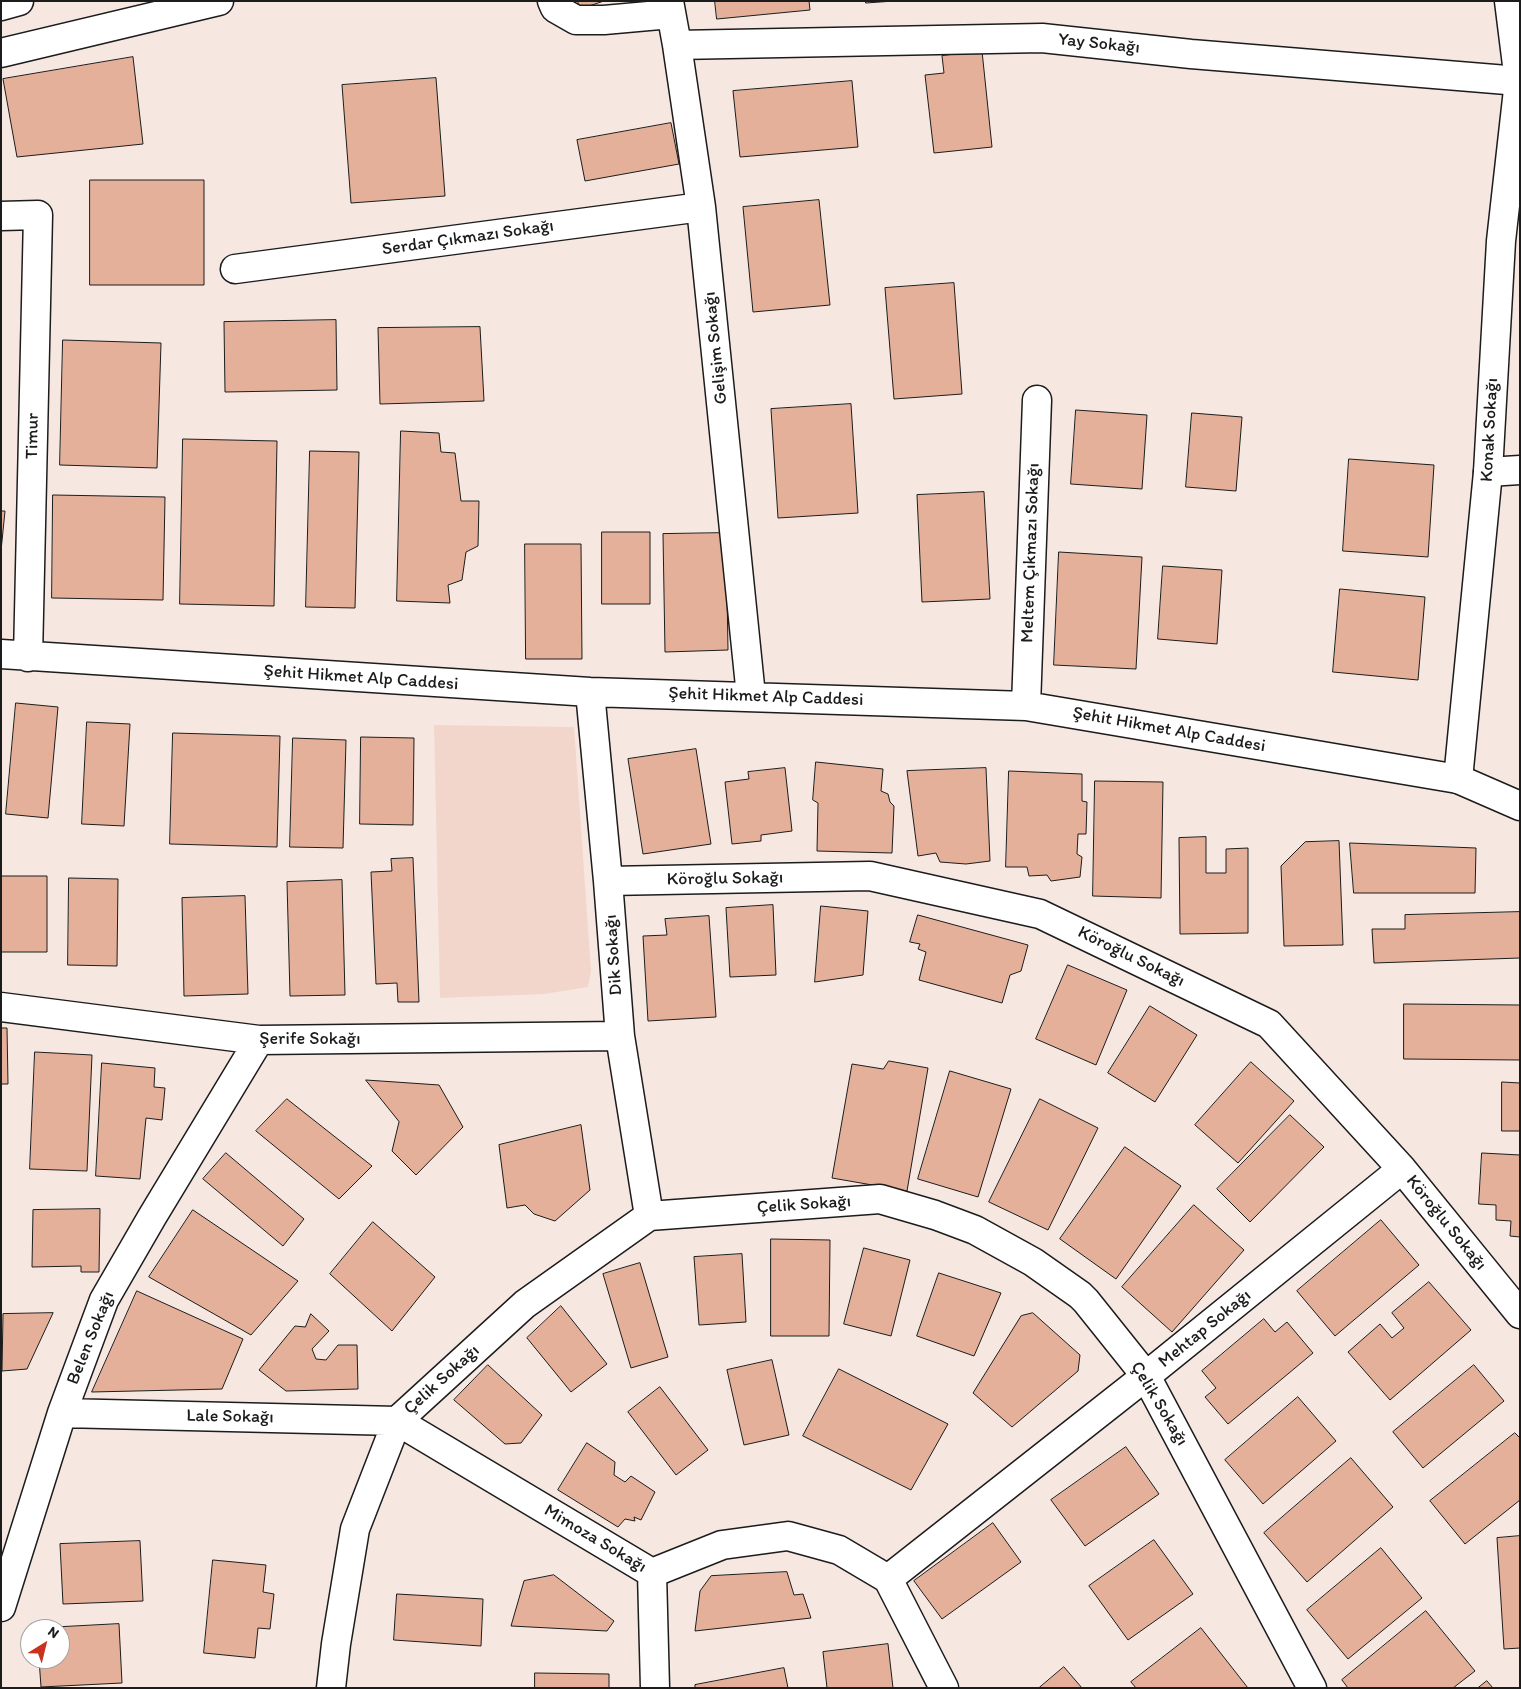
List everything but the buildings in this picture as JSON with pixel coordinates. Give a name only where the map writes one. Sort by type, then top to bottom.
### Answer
[{"type":"main road","points":[[1,6],[19,1]]},
{"type":"main road","points":[[1,53],[219,1]]},
{"type":"main road","points":[[552,1],[555,8],[576,20],[604,20],[670,8]]},
{"type":"main road","name":"Konak Sokağı","points":[[1458,779],[1510,240],[1519,77],[1509,1]]},
{"type":"main road","name":"Gelişim Sokağı","points":[[670,8],[678,46],[701,206],[751,696]]},
{"type":"main road","name":"Yay Sokağı","points":[[678,46],[1042,38],[1190,54],[1519,77]]},
{"type":"main road","name":"Serdar Çıkmazı Sokağı","points":[[235,269],[701,206]]},
{"type":"main road","name":"Timur","points":[[1,216],[38,215],[28,657]]},
{"type":"main road","name":"Meltem Çıkmazı Sokağı","points":[[1026,706],[1037,400]]},
{"type":"main road","points":[[1488,472],[1520,470]]},
{"type":"main road","name":"Şehit Hikmet Alp Caddesi","points":[[1,654],[590,692],[1026,706],[1458,779],[1520,806]]},
{"type":"main road","name":"Dik Sokağı","points":[[590,692],[608,881],[620,1036],[649,1216]]},
{"type":"main road","name":"Köroğlu Sokağı","points":[[608,881],[870,876],[1040,914],[1269,1024],[1402,1169],[1520,1314]]},
{"type":"main road","name":"Şerife Sokağı","points":[[1,1007],[259,1040],[620,1036]]},
{"type":"main road","name":"Belen Sokağı","points":[[1,1606],[62,1413],[104,1300],[259,1040]]},
{"type":"main road","name":"Mehtap Sokağı","points":[[888,1578],[1146,1376],[1402,1169]]},
{"type":"main road","name":"Çelik Sokağı","points":[[331,1688],[336,1644],[356,1529],[397,1421],[525,1304],[649,1216],[880,1199],[935,1215],[975,1230],[1033,1262],[1080,1295],[1146,1376],[1312,1688]]},
{"type":"main road","name":"Lale Sokağı","points":[[62,1413],[397,1421]]},
{"type":"main road","name":"Mimoza Sokağı","points":[[397,1421],[652,1573],[722,1545],[788,1536],[839,1550],[888,1578]]},
{"type":"main road","points":[[652,1573],[655,1688]]},
{"type":"main road","points":[[888,1578],[944,1688]]},
{"type":"shaded area","points":[[434,725],[574,727],[591,971],[588,987],[544,994],[440,998]]}]
